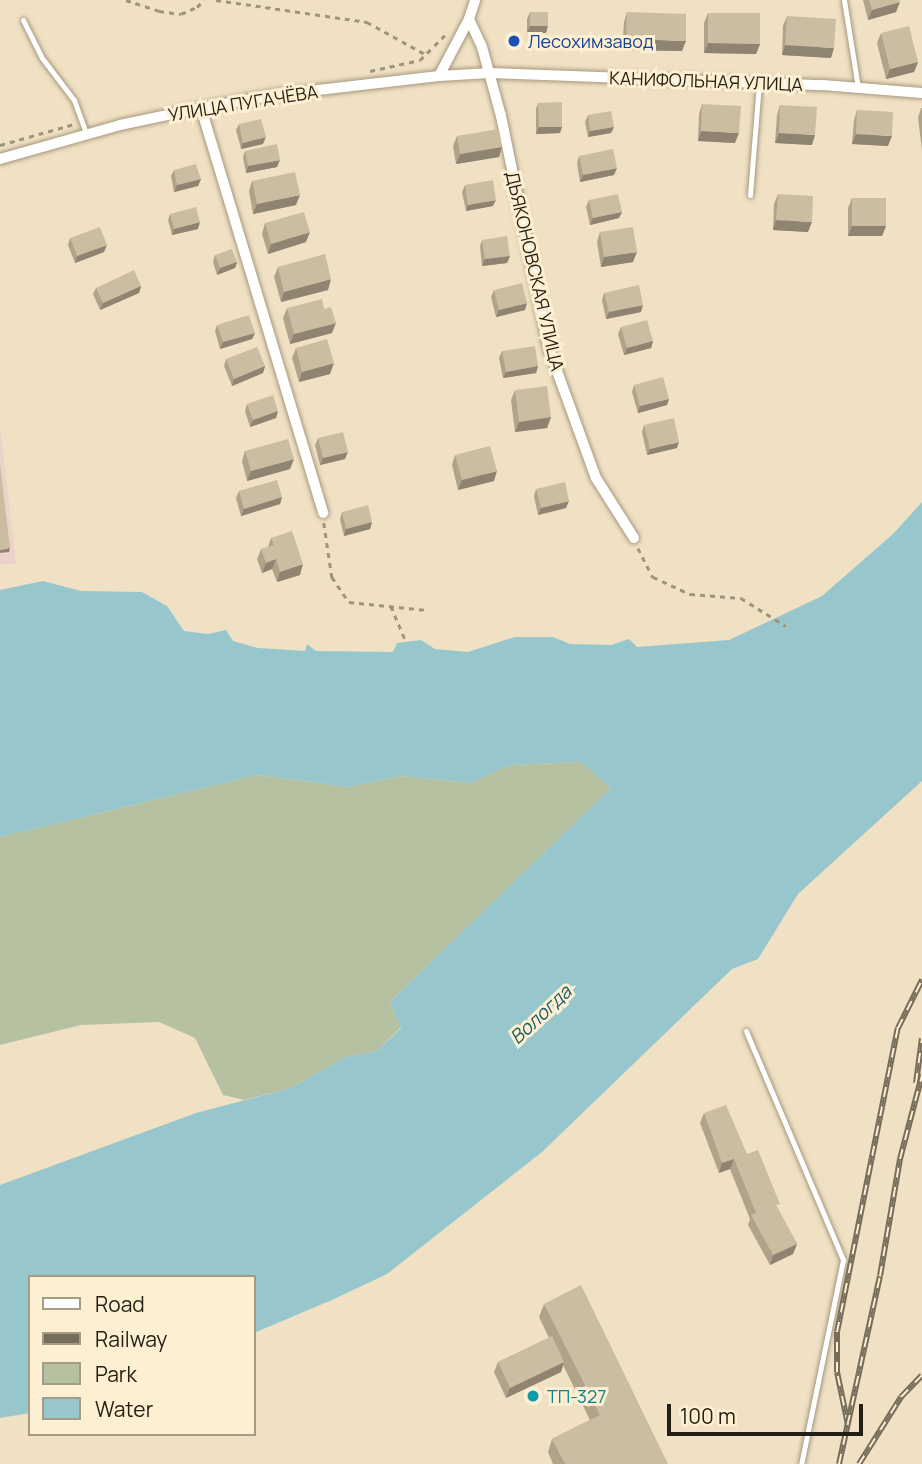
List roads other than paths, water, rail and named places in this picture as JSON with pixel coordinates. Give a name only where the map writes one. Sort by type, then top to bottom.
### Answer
[{"type":"street","points":[[439,76],[469,19],[475,0]]},
{"type":"street","name":"ДЬЯКОНОВСКАЯ УЛИЦА","points":[[469,19],[490,73],[549,349],[596,478],[634,538]]},
{"type":"street","name":"КАНИФОЛЬНАЯ УЛИЦА","points":[[490,73],[922,93]]},
{"type":"street","name":"УЛИЦА ПУГАЧЁВА","points":[[0,159],[201,108],[275,95],[439,76],[490,73]]},
{"type":"street","points":[[201,108],[323,513]]},
{"type":"lane","points":[[844,0],[858,88]]},
{"type":"lane","points":[[23,20],[42,58],[74,100],[87,135]]},
{"type":"lane","points":[[750,195],[759,84]]},
{"type":"lane","points":[[746,1031],[843,1260],[801,1464]]},
{"type":"water","name":"Вологда","points":[[922,502],[922,781],[798,894],[758,959],[732,969],[542,1152],[387,1274],[334,1299],[256,1332],[256,1275],[28,1275],[28,1413],[0,1418],[0,1185],[196,1113],[291,1088],[345,1057],[377,1051],[401,1028],[390,1002],[611,788],[581,762],[510,765],[471,783],[401,776],[348,787],[257,775],[0,837],[0,590],[43,581],[81,591],[142,592],[167,606],[184,631],[208,634],[226,630],[233,641],[258,648],[305,651],[307,644],[316,651],[393,652],[397,643],[421,640],[435,649],[468,652],[515,637],[553,637],[570,644],[611,645],[629,639],[637,647],[729,640],[822,596],[893,534]]},
{"type":"railway","points":[[848,1425],[837,1372],[837,1332],[898,1028],[922,980]]},
{"type":"railway","points":[[916,1083],[922,1038]]},
{"type":"railway","points":[[839,1464],[880,1276],[900,1159],[922,1075]]},
{"type":"railway","points":[[859,1464],[901,1397],[922,1375]]},
{"type":"place","name":"Лесохимзавод","points":[[514,41]]},
{"type":"place","name":"ТП-327","points":[[533,1396]]}]
